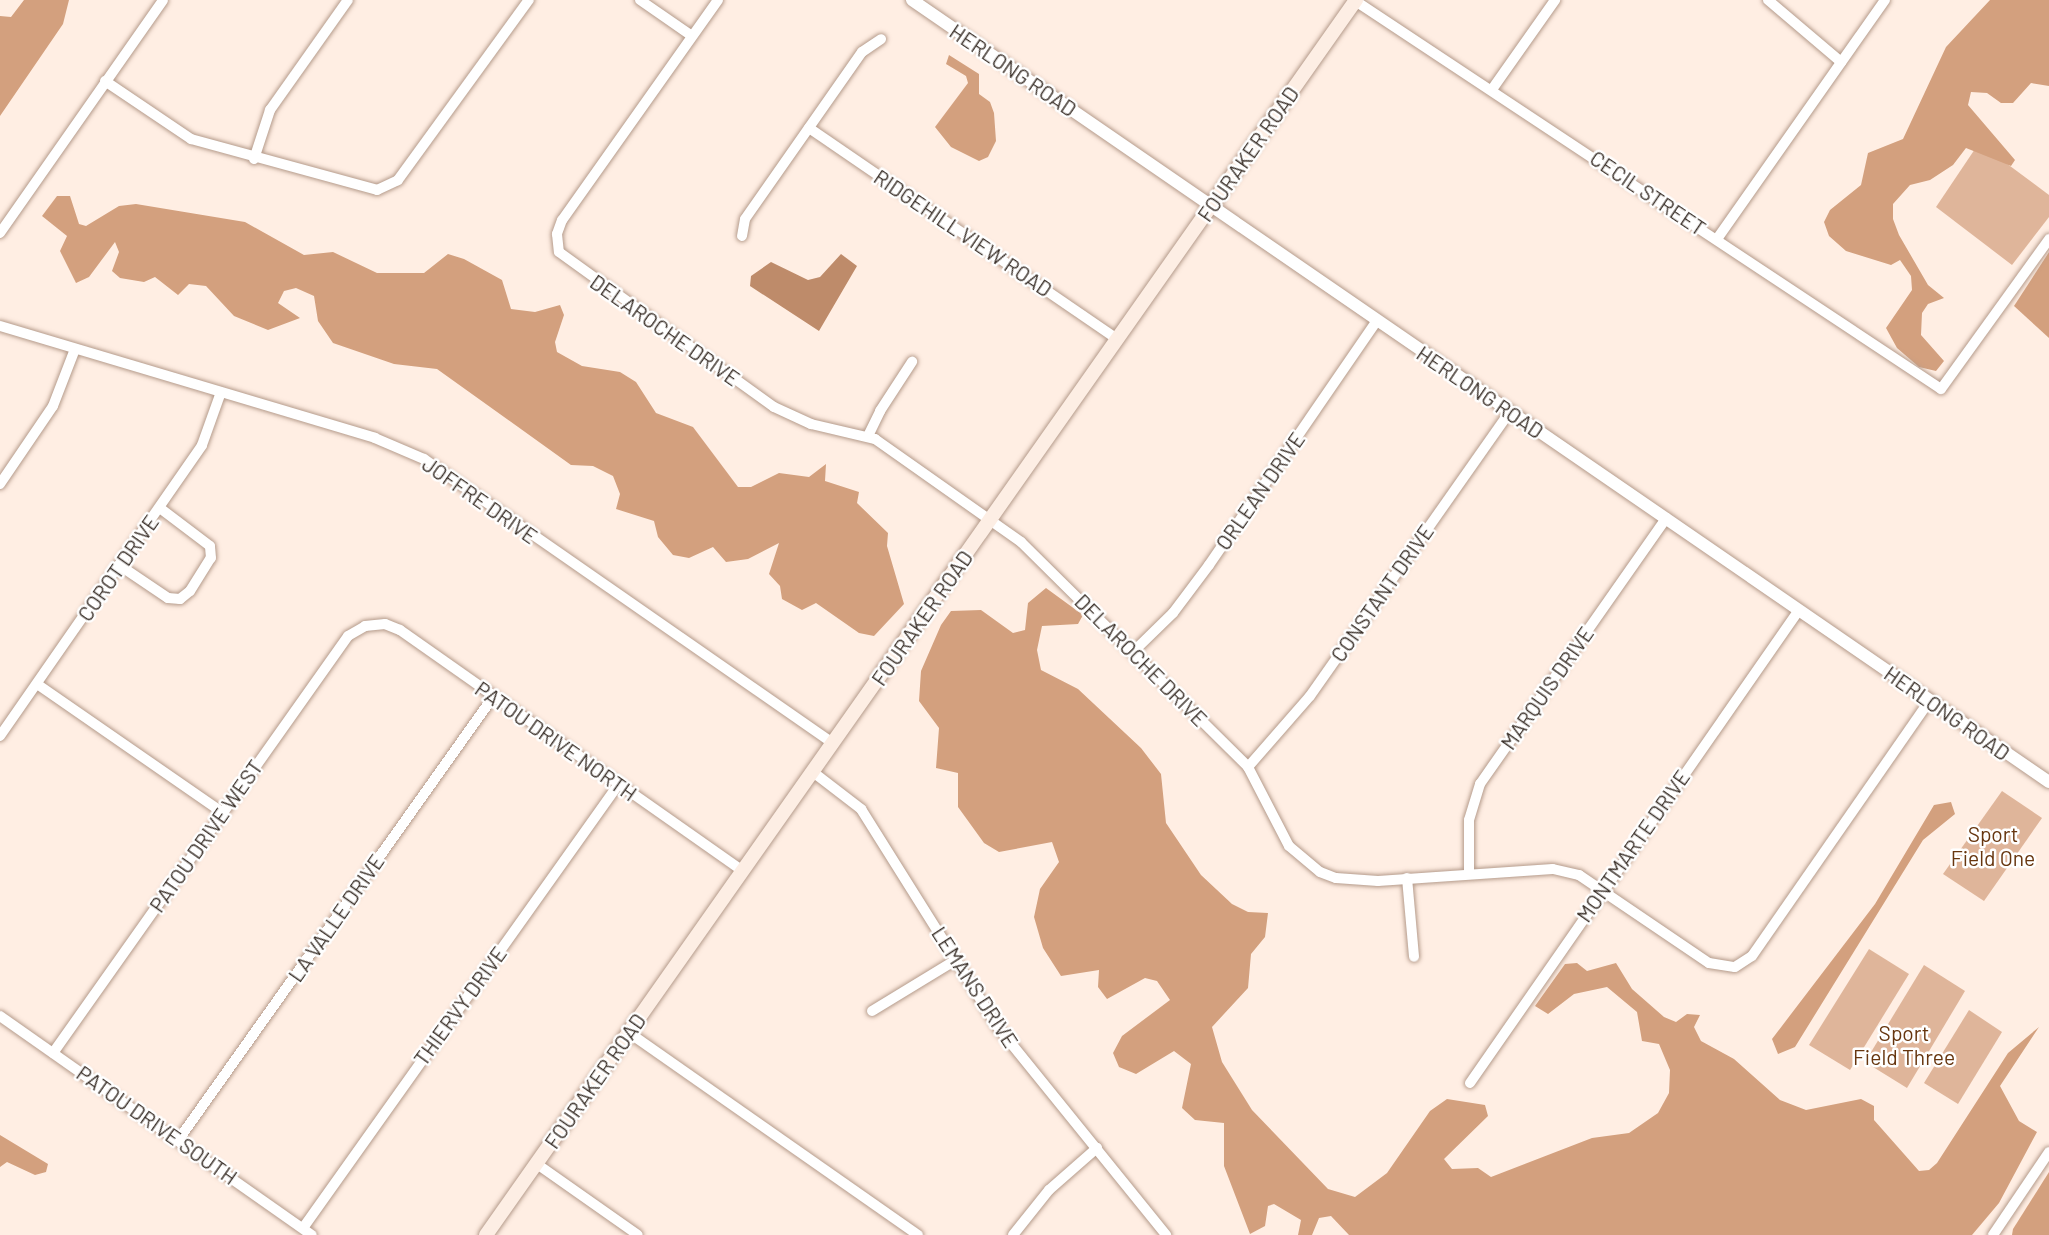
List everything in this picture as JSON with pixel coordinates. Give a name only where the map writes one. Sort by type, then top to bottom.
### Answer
[{"type":"main road","name":"FOURAKER ROAD","points":[[486,1235],[1355,0]]},
{"type":"street","points":[[0,233],[163,0]]},
{"type":"street","points":[[254,159],[270,110],[348,0]]},
{"type":"street","points":[[105,81],[191,138],[366,191],[389,186],[529,0]]},
{"type":"street","points":[[640,0],[692,36],[718,0]]},
{"type":"street","name":"HERLONG ROAD","points":[[912,0],[2049,782]]},
{"type":"street","name":"CECIL STREET","points":[[1355,0],[1493,88],[1941,389],[2049,239]]},
{"type":"street","points":[[1493,88],[1555,0]]},
{"type":"street","points":[[1768,0],[1842,62]]},
{"type":"street","points":[[1717,239],[1885,0]]},
{"type":"street","name":"DELAROCHE DRIVE","points":[[692,36],[562,220],[557,246],[586,275],[774,407],[811,424],[869,436],[1021,542],[1248,767],[1284,838],[1308,865],[1336,878],[1407,878],[1469,872],[1553,869],[1579,875],[1709,963],[1735,967],[1752,956],[1929,701]]},
{"type":"street","points":[[742,236],[745,219],[808,128],[862,52],[881,39]]},
{"type":"street","name":"RIDGEHILL VIEW ROAD","points":[[808,128],[1117,339]]},
{"type":"street","name":"ORLEAN DRIVE","points":[[1133,652],[1173,613],[1202,575],[1377,321]]},
{"type":"street","name":"JOFFRE DRIVE","points":[[0,326],[374,438],[424,459],[834,744]]},
{"type":"street","points":[[0,484],[52,406],[75,349]]},
{"type":"street","points":[[869,436],[880,411],[912,362]]},
{"type":"street","name":"COROT DRIVE","points":[[0,736],[202,445],[221,392]]},
{"type":"street","name":"CONSTANT DRIVE","points":[[1248,767],[1310,696],[1510,413]]},
{"type":"street","points":[[119,565],[168,598],[180,599],[190,591],[211,558],[210,546],[160,508]]},
{"type":"street","name":"MARQUIS DRIVE","points":[[1469,872],[1469,820],[1480,784],[1665,519]]},
{"type":"street","name":"MONTMARTE DRIVE","points":[[1470,1083],[1799,610]]},
{"type":"street","name":"PATOU DRIVE NORTH","points":[[365,626],[385,624],[400,630],[743,871]]},
{"type":"street","name":"PATOU DRIVE WEST","points":[[53,1053],[348,636],[365,626]]},
{"type":"street","points":[[37,684],[222,812]]},
{"type":"street","name":"LA VALLE DRIVE","points":[[179,1139],[493,697]]},
{"type":"street","name":"LEMANS DRIVE","points":[[813,772],[861,809],[997,1026],[1166,1235]]},
{"type":"street","name":"THIERVY DRIVE","points":[[308,1232],[618,785]]},
{"type":"street","points":[[1407,878],[1414,957]]},
{"type":"street","points":[[872,1011],[956,960]]},
{"type":"street","name":"PATOU DRIVE SOUTH","points":[[0,1016],[308,1232]]},
{"type":"street","points":[[628,1032],[918,1235]]},
{"type":"street","points":[[1013,1235],[1049,1190],[1097,1148]]},
{"type":"street","points":[[1993,1235],[2049,1152]]},
{"type":"street","points":[[537,1164],[638,1235]]},
{"type":"green space","points":[[1979,143],[2049,195],[2049,217],[2012,265],[1936,207]]},
{"type":"green space","name":"Sport Field One","points":[[2002,791],[2042,818],[1984,901],[1943,874]]},
{"type":"green space","points":[[1869,949],[1909,974],[1850,1070],[1809,1045]]},
{"type":"green space","name":"Sport Field Three","points":[[1924,965],[1965,991],[1907,1088],[1865,1062]]},
{"type":"green space","points":[[1969,1010],[2002,1032],[1958,1104],[1924,1083]]},
{"type":"shaded area","points":[[24,0],[69,0],[63,24],[0,116],[0,16],[11,17]]},
{"type":"shaded area","points":[[1990,0],[2049,0],[2049,86],[2031,83],[2013,103],[2001,103],[1987,93],[1971,92],[1968,105],[2015,160],[2011,166],[1966,148],[1953,165],[1930,180],[1910,185],[1893,204],[1893,219],[1899,235],[1928,285],[1944,298],[1928,304],[1922,313],[1921,335],[1944,361],[1936,371],[1919,367],[1897,348],[1886,328],[1912,290],[1911,276],[1900,260],[1891,265],[1846,251],[1829,236],[1824,222],[1830,210],[1861,185],[1868,153],[1903,139],[1946,47]]},
{"type":"shaded area","points":[[949,55],[979,74],[979,94],[990,102],[994,113],[996,141],[988,157],[979,161],[951,147],[935,127],[968,83],[966,76],[946,64]]},
{"type":"shaded area","points":[[57,196],[70,196],[79,224],[86,226],[119,206],[136,204],[245,222],[304,255],[333,252],[377,273],[424,273],[448,254],[464,259],[502,280],[511,309],[535,312],[560,305],[564,315],[555,342],[557,352],[582,366],[620,372],[636,382],[656,413],[693,427],[738,487],[751,487],[779,473],[809,477],[826,464],[825,481],[859,492],[857,503],[888,533],[887,546],[904,604],[874,636],[859,633],[816,603],[802,610],[782,599],[780,586],[769,574],[779,543],[748,559],[726,562],[713,547],[689,558],[673,555],[658,537],[654,521],[616,509],[620,494],[613,476],[593,466],[571,465],[437,369],[394,364],[333,343],[318,321],[314,296],[296,288],[284,291],[278,303],[300,318],[268,330],[234,316],[206,286],[189,284],[178,295],[155,277],[144,282],[120,278],[112,271],[119,252],[115,242],[89,277],[76,283],[60,251],[67,236],[42,216]]},
{"type":"shaded area","points":[[2049,252],[2049,338],[2014,306]]},
{"type":"shaded area","points":[[841,254],[857,266],[819,331],[750,286],[751,276],[771,262],[808,280],[820,277]]},
{"type":"shaded area","points":[[1046,588],[1083,615],[1078,624],[1042,626],[1037,650],[1041,670],[1078,689],[1141,748],[1161,774],[1166,823],[1201,875],[1232,904],[1248,912],[1268,913],[1265,937],[1251,954],[1248,988],[1212,1027],[1222,1062],[1252,1110],[1328,1189],[1355,1197],[1387,1173],[1430,1111],[1447,1099],[1485,1105],[1488,1116],[1444,1159],[1452,1169],[1478,1168],[1491,1177],[1592,1138],[1629,1133],[1658,1113],[1669,1093],[1670,1070],[1659,1044],[1642,1041],[1637,1012],[1607,987],[1574,994],[1548,1014],[1535,1006],[1565,964],[1577,963],[1587,971],[1616,963],[1632,989],[1664,1017],[1676,1022],[1687,1014],[1700,1015],[1694,1027],[1701,1041],[1734,1059],[1780,1100],[1806,1110],[1861,1099],[1874,1106],[1874,1120],[1919,1171],[1929,1170],[1937,1163],[2008,1053],[2039,1027],[2000,1086],[2019,1121],[2037,1132],[1999,1203],[1972,1235],[1349,1235],[1331,1216],[1319,1218],[1312,1235],[1298,1235],[1301,1220],[1274,1204],[1268,1206],[1265,1226],[1250,1234],[1224,1166],[1224,1123],[1195,1120],[1182,1108],[1191,1064],[1174,1051],[1136,1074],[1119,1067],[1113,1053],[1122,1036],[1170,1000],[1157,981],[1145,978],[1107,999],[1098,987],[1099,970],[1061,976],[1043,948],[1034,917],[1040,889],[1059,862],[1052,842],[999,852],[984,843],[958,807],[958,773],[936,768],[939,728],[919,701],[921,671],[941,625],[951,611],[981,610],[1013,633],[1025,630],[1028,603]]},
{"type":"shaded area","points":[[1951,802],[1955,814],[1923,840],[1795,1047],[1778,1054],[1772,1039],[1875,904],[1934,805]]},
{"type":"shaded area","points":[[0,1135],[48,1164],[46,1172],[35,1175],[7,1162],[0,1167]]},
{"type":"shaded area","points":[[2049,1172],[2049,1235],[2012,1235],[2013,1229]]}]
